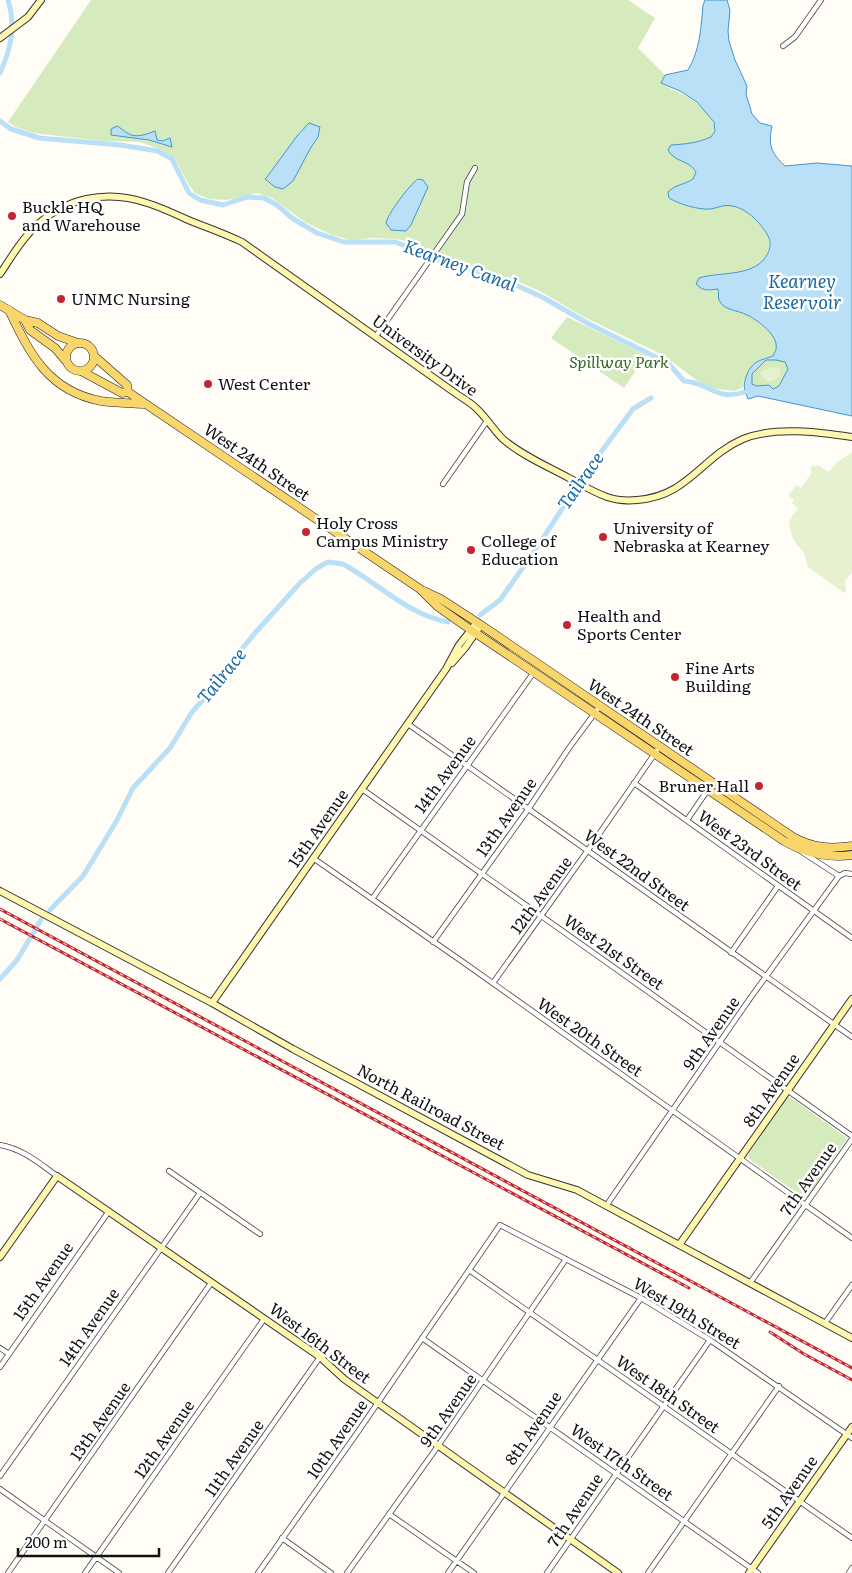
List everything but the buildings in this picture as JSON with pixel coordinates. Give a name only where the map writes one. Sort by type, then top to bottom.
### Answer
[{"type":"main road","points":[[0,305],[25,320],[38,323],[58,336],[89,347],[94,356],[91,365],[81,371],[72,368],[55,348],[30,330],[25,320]]},
{"type":"main road","points":[[9,310],[33,358],[47,374],[60,384],[94,399],[146,404]]},
{"type":"main road","points":[[66,361],[68,349],[78,344]]},
{"type":"main road","name":"West 24th Street","points":[[94,356],[127,385],[128,392]]},
{"type":"main road","name":"West 24th Street","points":[[81,371],[122,393],[128,392],[420,590],[437,606],[707,791],[798,849],[824,855],[852,855]]},
{"type":"main road","name":"West 24th Street","points":[[420,590],[442,599],[803,843],[828,848],[852,846]]},
{"type":"street","points":[[2,37],[32,13],[41,0]]},
{"type":"street","points":[[783,46],[795,37],[821,0]]},
{"type":"street","points":[[376,336],[462,214],[467,182],[475,168]]},
{"type":"street","name":"University Drive","points":[[0,274],[27,235],[52,213],[71,203],[86,198],[103,196],[123,197],[146,202],[242,242],[458,394],[477,409],[504,439],[517,450],[585,487],[615,499],[648,499],[662,496],[682,485],[722,451],[743,439],[754,436],[790,431],[852,437]]},
{"type":"street","points":[[443,484],[487,421]]},
{"type":"street","name":"15th Avenue","points":[[212,1003],[408,724],[446,669],[454,654],[479,624]]},
{"type":"street","name":"14th Avenue","points":[[372,899],[534,672],[542,667]]},
{"type":"street","name":"13th Avenue","points":[[433,942],[600,706]]},
{"type":"street","name":"West 22nd Street","points":[[408,724],[852,1037]]},
{"type":"street","name":"12th Avenue","points":[[493,983],[660,746]]},
{"type":"street","name":"West 23rd Street","points":[[634,783],[852,938]]},
{"type":"street","name":"West 21st Street","points":[[362,789],[852,1137]]},
{"type":"street","points":[[688,820],[707,791]]},
{"type":"street","name":"West 24th Street","points":[[798,849],[839,876]]},
{"type":"street","name":"West 20th Street","points":[[313,858],[493,983],[852,1238]]},
{"type":"street","points":[[839,876],[845,873],[852,874]]},
{"type":"street","name":"9th Avenue","points":[[606,1206],[765,977],[839,876]]},
{"type":"street","points":[[731,953],[778,886]]},
{"type":"street","name":"North Railroad Street","points":[[0,891],[212,1003],[293,1049],[528,1175],[571,1187],[852,1338]]},
{"type":"street","name":"8th Avenue","points":[[679,1245],[852,1000]]},
{"type":"street","name":"7th Avenue","points":[[750,1283],[852,1137]]},
{"type":"street","name":"West 16th Street","points":[[0,1145],[14,1147],[27,1154],[212,1282],[320,1357],[344,1379],[377,1403],[618,1573]]},
{"type":"street","points":[[169,1171],[260,1234]]},
{"type":"street","points":[[0,1257],[57,1176]]},
{"type":"street","name":"14th Avenue","points":[[0,1476],[200,1192]]},
{"type":"street","name":"15th Avenue","points":[[0,1367],[109,1211]]},
{"type":"street","name":"West 19th Street","points":[[500,1225],[641,1298],[710,1340],[849,1436]]},
{"type":"street","name":"10th Avenue","points":[[258,1573],[500,1225]]},
{"type":"street","name":"9th Avenue","points":[[347,1573],[438,1446],[566,1260]]},
{"type":"street","name":"West 18th Street","points":[[470,1270],[852,1538]]},
{"type":"street","name":"13th Avenue","points":[[8,1573],[212,1282]]},
{"type":"street","points":[[825,1323],[852,1284]]},
{"type":"street","name":"8th Avenue","points":[[448,1573],[641,1298]]},
{"type":"street","name":"12th Avenue","points":[[85,1573],[264,1319]]},
{"type":"street","name":"West 17th Street","points":[[422,1338],[753,1572]]},
{"type":"street","name":"7th Avenue","points":[[547,1573],[710,1340]]},
{"type":"street","points":[[0,1348],[9,1354]]},
{"type":"street","name":"11th Avenue","points":[[168,1573],[320,1357]]},
{"type":"street","points":[[648,1573],[779,1386]]},
{"type":"street","name":"5th Avenue","points":[[753,1572],[799,1502],[849,1436],[852,1427]]},
{"type":"street","points":[[0,1489],[120,1573]]},
{"type":"street","points":[[389,1514],[474,1573]]},
{"type":"street","points":[[282,1538],[332,1573]]},
{"type":"street","points":[[849,1573],[852,1568]]},
{"type":"green space","points":[[91,0],[628,0],[655,18],[638,48],[665,75],[661,83],[696,103],[707,113],[714,125],[711,137],[685,145],[671,145],[668,150],[679,160],[692,165],[696,172],[694,180],[672,189],[669,192],[669,198],[700,209],[710,209],[726,205],[738,207],[754,218],[769,238],[770,243],[766,256],[753,268],[735,273],[699,278],[706,291],[718,289],[719,300],[734,311],[746,314],[770,331],[776,342],[773,356],[785,362],[788,369],[779,386],[773,389],[757,386],[752,384],[751,379],[744,379],[743,387],[735,391],[716,389],[699,382],[663,355],[584,317],[538,290],[514,280],[450,262],[411,242],[374,238],[351,240],[332,235],[305,222],[272,198],[257,193],[227,200],[209,199],[195,193],[175,159],[162,150],[140,142],[103,141],[33,133],[8,122]]},
{"type":"green space","name":"Spillway Park","points":[[567,317],[646,355],[624,388],[551,338]]},
{"type":"green space","points":[[780,368],[781,372],[778,378],[774,380],[767,381],[760,374],[764,370]]},
{"type":"green space","points":[[852,452],[852,572],[845,581],[846,591],[844,593],[808,567],[804,553],[794,541],[789,526],[790,519],[798,508],[792,503],[794,500],[788,496],[796,485],[801,488],[812,472],[810,469],[813,465],[816,467],[818,465],[829,472],[836,463]]},
{"type":"green space","points":[[787,1097],[790,1097],[844,1136],[846,1140],[807,1197],[803,1197],[749,1159],[748,1155]]},
{"type":"water","name":"Kearney Reservoir","points":[[705,0],[727,0],[730,10],[729,41],[747,86],[746,94],[752,114],[760,123],[772,126],[771,144],[774,153],[780,161],[785,166],[817,163],[852,166],[852,416],[758,396],[748,399],[744,386],[748,372],[756,362],[773,356],[776,349],[774,338],[756,320],[721,304],[718,289],[704,289],[696,284],[699,278],[747,270],[762,261],[770,248],[770,240],[759,223],[738,207],[726,205],[710,209],[700,209],[669,198],[668,192],[674,187],[693,179],[696,172],[689,165],[671,154],[668,150],[671,145],[701,141],[711,137],[715,131],[714,122],[697,102],[680,91],[661,83],[665,75],[688,70],[695,55],[701,30]],"holes":[[[766,360],[785,362],[788,369],[779,386],[773,389],[769,385],[757,386],[752,384],[752,374]]]},
{"type":"water","points":[[309,123],[320,127],[318,137],[293,181],[283,189],[275,187],[265,179]]},
{"type":"water","points":[[117,126],[134,136],[155,131],[157,140],[163,141],[170,138],[172,147],[149,140],[111,135],[111,129]]},
{"type":"water","points":[[418,179],[423,180],[428,187],[411,225],[406,231],[391,230],[386,223],[387,219],[394,207]]},
{"type":"waterway","name":"Kearney Canal","points":[[0,73],[7,55],[12,28],[8,0]]},
{"type":"waterway","name":"Kearney Canal","points":[[0,121],[11,129],[39,138],[120,145],[158,151],[172,159],[189,193],[200,200],[223,205],[247,197],[264,198],[317,233],[344,242],[395,242],[435,259],[498,277],[544,298],[589,324],[668,363],[684,381],[693,382],[727,395],[745,392]]},
{"type":"waterway","name":"Tailrace","points":[[480,615],[500,600],[586,472],[633,409],[651,398]]},
{"type":"waterway","name":"Tailrace","points":[[50,910],[83,876],[116,822],[133,788],[170,748],[192,712],[218,683],[236,656],[255,633],[300,583],[317,568],[328,562],[343,564],[406,606],[433,618],[448,622]]},
{"type":"waterway","name":"Tailrace","points":[[0,979],[17,960],[41,920]]},
{"type":"railway","points":[[0,909],[852,1368]]},
{"type":"railway","points":[[0,919],[689,1288]]},
{"type":"railway","points":[[770,1332],[804,1354],[852,1380]]},
{"type":"place","name":"Buckle HQ and Warehouse","points":[[12,216]]},
{"type":"place","name":"UNMC Nursing","points":[[61,299]]},
{"type":"place","name":"West Center","points":[[208,384]]},
{"type":"place","name":"Holy Cross Campus Ministry","points":[[306,532]]},
{"type":"place","name":"University of Nebraska at Kearney","points":[[603,537]]},
{"type":"place","name":"College of Education","points":[[471,550]]},
{"type":"place","name":"Health and Sports Center","points":[[567,625]]},
{"type":"place","name":"Fine Arts Building","points":[[675,677]]},
{"type":"place","name":"Bruner Hall","points":[[759,786]]}]
